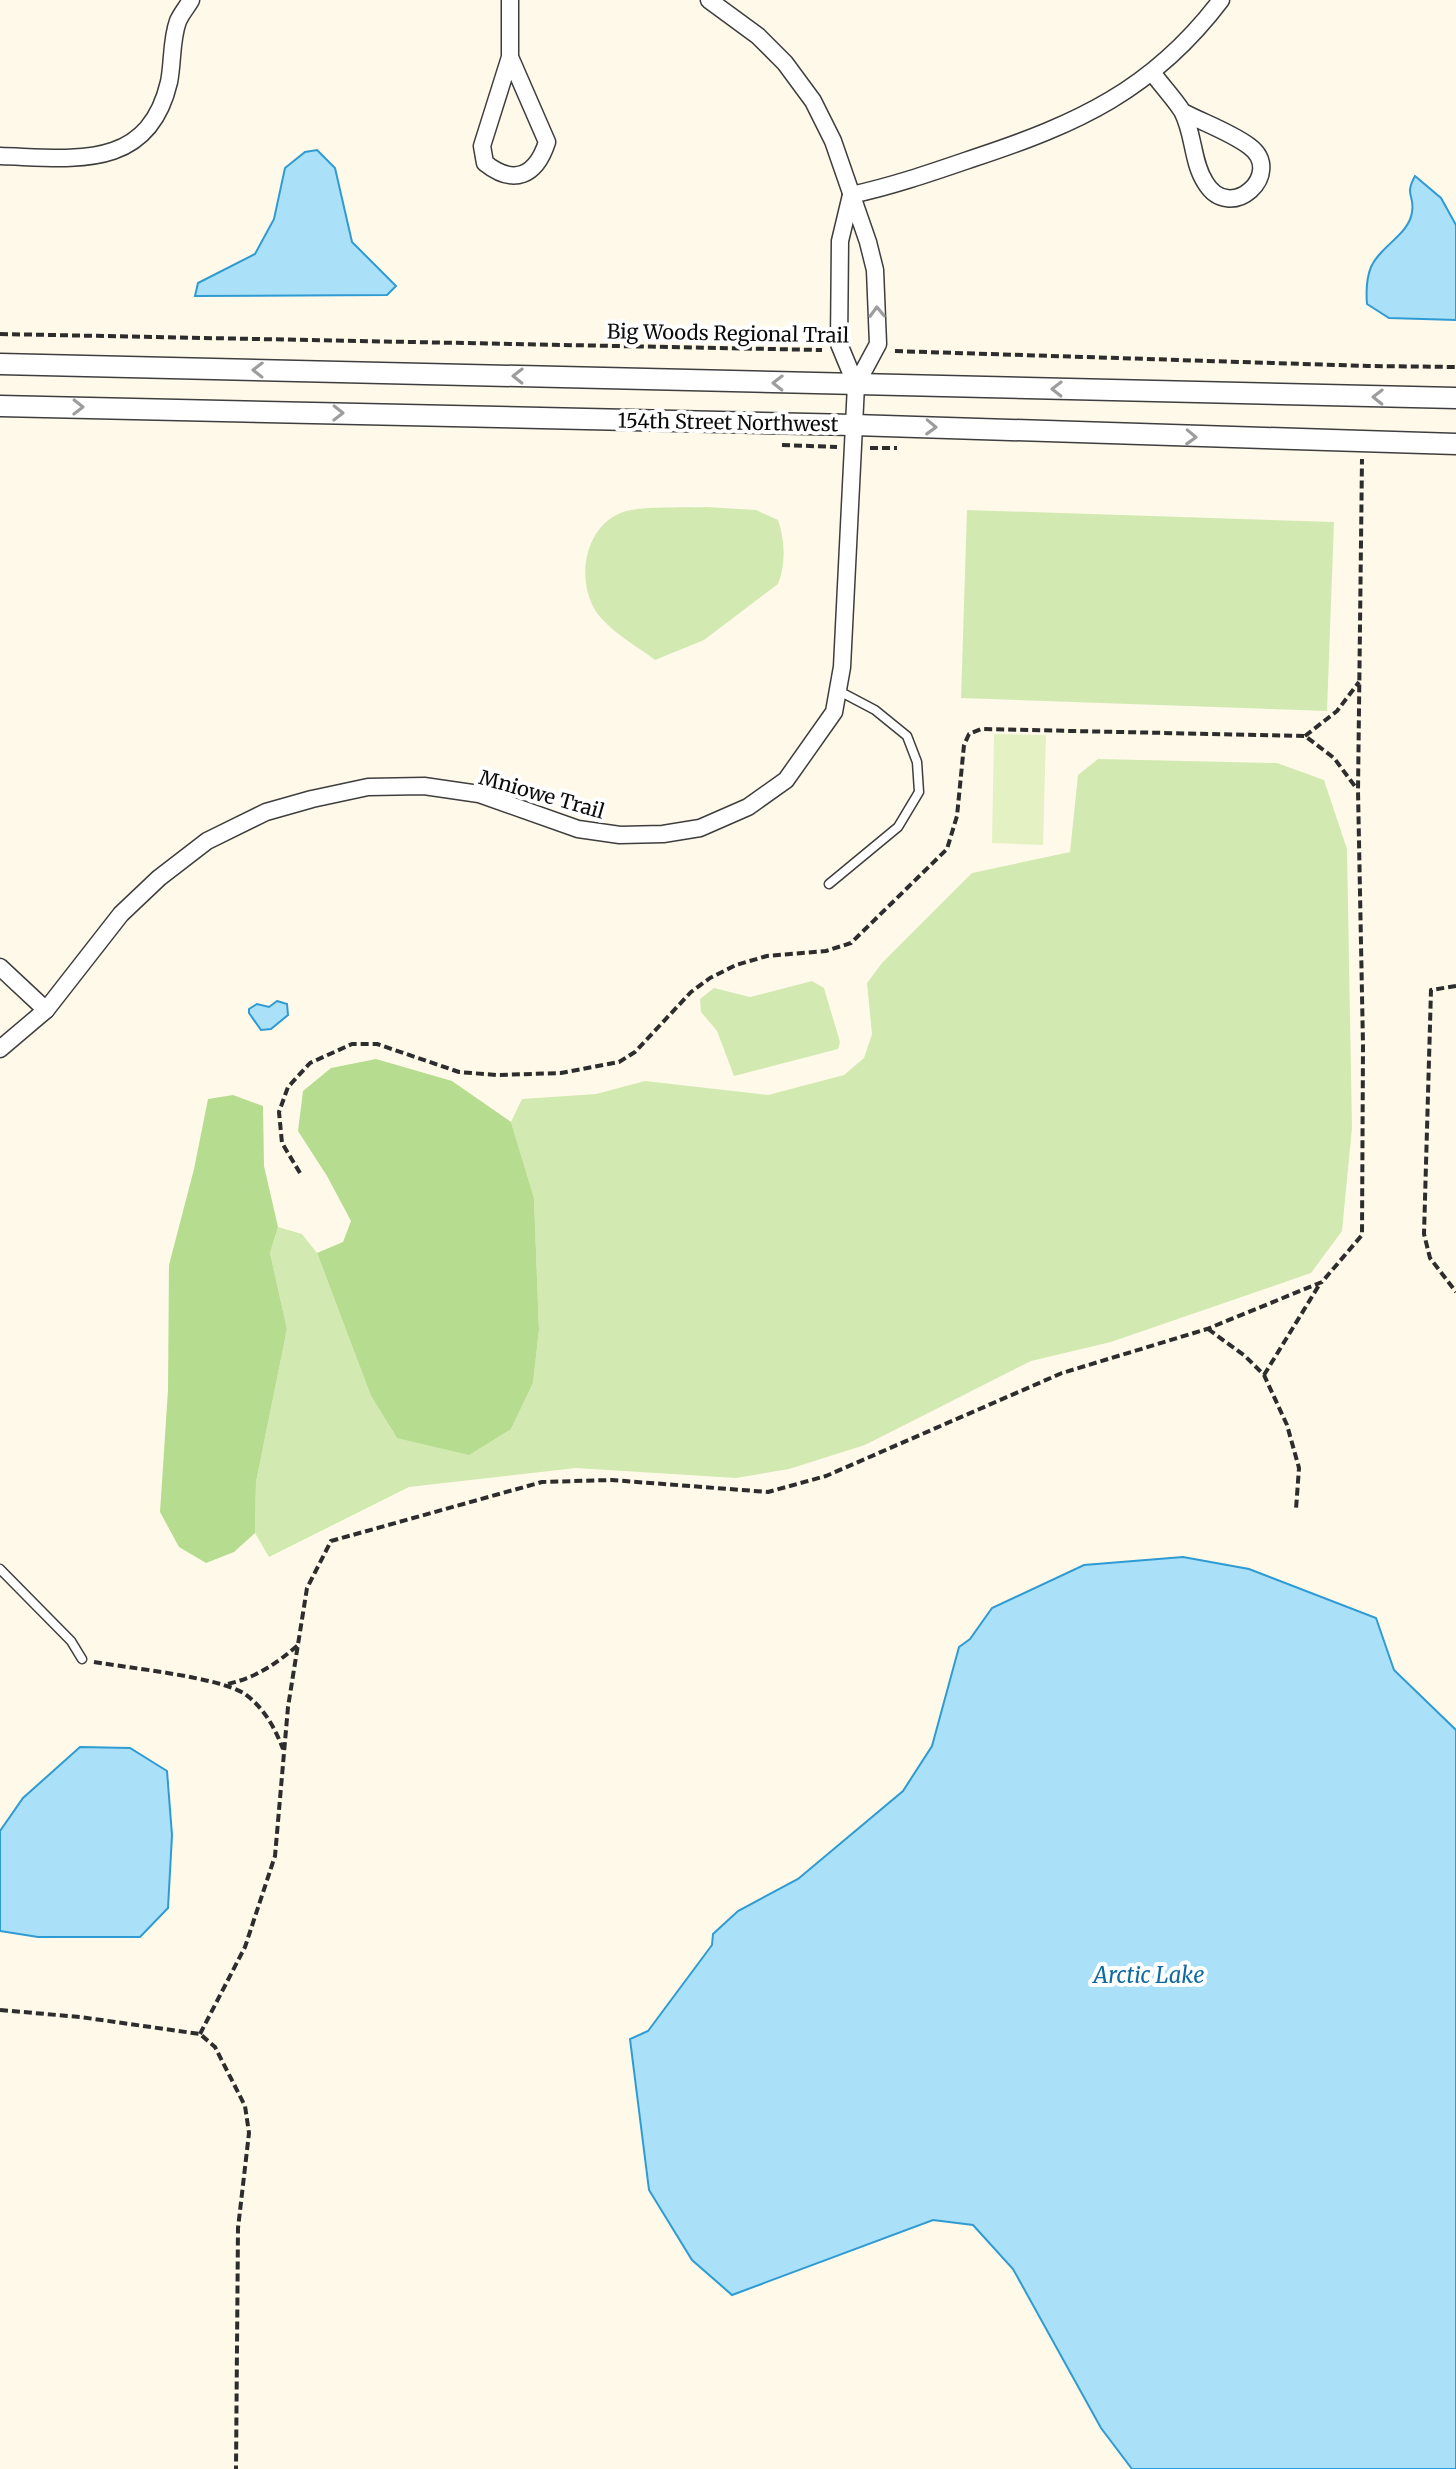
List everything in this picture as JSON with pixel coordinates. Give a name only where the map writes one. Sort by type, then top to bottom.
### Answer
[{"type":"street","points":[[0,156],[85,158],[113,153],[139,138],[160,112],[169,80],[178,21],[191,0]]},
{"type":"street","points":[[510,0],[510,57],[482,146],[485,163],[498,173],[517,176],[532,169],[542,157],[547,142],[510,57]]},
{"type":"street","points":[[709,0],[758,36],[785,63],[813,101],[833,141],[875,270],[878,344],[856,385]]},
{"type":"street","points":[[851,195],[900,184],[1068,125],[1104,105],[1176,53],[1221,0]]},
{"type":"street","points":[[1152,72],[1183,112],[1205,182],[1214,192],[1227,198],[1243,197],[1253,188],[1260,175],[1260,162],[1251,148],[1183,112]]},
{"type":"street","points":[[851,195],[840,241],[839,344],[856,385]]},
{"type":"street","name":"154th Street Northwest","points":[[0,364],[1456,398]]},
{"type":"street","name":"Mniowe Trail","points":[[0,1049],[46,1010],[121,914],[159,878],[207,841],[266,812],[368,787],[424,786],[479,794],[578,829],[620,835],[663,834],[700,828],[748,807],[786,780],[834,712],[838,691],[842,667],[856,385]]},
{"type":"street","name":"154th Street Northwest","points":[[0,406],[854,425],[1456,444]]},
{"type":"street","points":[[0,967],[46,1010]]},
{"type":"lane","points":[[829,884],[898,827],[919,792],[917,762],[907,736],[875,710],[838,691]]},
{"type":"lane","points":[[0,1569],[71,1641],[82,1659]]},
{"type":"path","name":"Big Woods Regional Trail","points":[[0,334],[841,350]]},
{"type":"path","name":"Big Woods Regional Trail","points":[[874,350],[1456,367]]},
{"type":"path","points":[[1264,1375],[1322,1282],[1362,1235],[1363,1045],[1358,791],[1362,459]]},
{"type":"path","points":[[1305,736],[1337,711],[1359,682]]},
{"type":"path","points":[[300,1173],[282,1143],[279,1112],[288,1087],[310,1063],[352,1044],[377,1044],[459,1072],[496,1075],[561,1073],[619,1062],[635,1052],[691,992],[710,978],[736,965],[767,956],[826,951],[851,943],[947,849],[957,816],[964,745],[969,734],[981,729],[1305,736],[1334,758],[1358,791]]},
{"type":"path","points":[[1456,986],[1431,990],[1424,1234],[1430,1258],[1456,1292]]},
{"type":"path","points":[[200,2034],[245,1947],[275,1856],[284,1752],[307,1588],[331,1541],[542,1482],[611,1480],[768,1492],[826,1476],[1062,1373],[1207,1329],[1322,1282]]},
{"type":"path","points":[[1207,1329],[1245,1356],[1264,1375],[1287,1425],[1299,1468],[1296,1509]]},
{"type":"path","points":[[226,1685],[247,1680],[271,1668],[298,1645]]},
{"type":"path","points":[[82,1659],[226,1685],[246,1695],[272,1722],[284,1752]]},
{"type":"path","points":[[0,2010],[80,2017],[200,2034],[215,2047],[245,2106],[249,2133],[238,2228],[236,2469]]},
{"type":"green space","points":[[706,507],[756,510],[778,520],[784,552],[781,577],[778,584],[704,640],[655,660],[613,629],[592,605],[585,573],[592,542],[600,528],[626,511]]},
{"type":"green space","points":[[967,510],[1334,522],[1327,711],[961,698]]},
{"type":"green space","points":[[994,734],[1046,735],[1043,845],[992,843]]},
{"type":"green space","points":[[1098,759],[1277,763],[1324,780],[1347,849],[1352,1128],[1342,1231],[1311,1273],[1111,1342],[1031,1361],[865,1445],[789,1469],[736,1478],[576,1468],[409,1487],[269,1557],[255,1533],[256,1482],[287,1329],[270,1253],[278,1227],[302,1234],[317,1253],[371,1396],[397,1438],[511,1429],[533,1383],[539,1330],[534,1198],[511,1122],[522,1099],[596,1094],[645,1081],[768,1095],[844,1075],[864,1058],[872,1034],[867,983],[882,963],[972,873],[1070,852],[1078,775]]},
{"type":"green space","points":[[812,981],[824,988],[840,1042],[838,1049],[734,1076],[717,1031],[701,1012],[700,999],[714,988],[750,997]]},
{"type":"green space","points":[[376,1059],[452,1081],[511,1122],[534,1198],[539,1330],[533,1383],[511,1429],[469,1455],[397,1438],[371,1396],[317,1253],[343,1242],[351,1221],[298,1131],[303,1091],[331,1068]]},
{"type":"green space","points":[[233,1095],[263,1106],[264,1166],[278,1227],[270,1253],[287,1329],[256,1482],[255,1533],[234,1552],[206,1563],[179,1547],[160,1512],[168,1390],[169,1265],[208,1099]]},
{"type":"water","points":[[317,150],[335,168],[352,242],[396,286],[387,295],[195,296],[198,283],[255,254],[274,219],[285,168],[305,152]]},
{"type":"water","points":[[1415,176],[1441,198],[1456,225],[1456,320],[1389,318],[1367,304],[1371,267],[1410,220],[1413,206],[1410,188]]},
{"type":"water","points":[[277,1001],[287,1004],[288,1015],[271,1029],[261,1030],[249,1009],[257,1004],[269,1007]]},
{"type":"water","name":"Arctic Lake","points":[[1183,1557],[1249,1569],[1376,1618],[1394,1670],[1456,1730],[1456,2469],[1132,2469],[1101,2428],[1013,2269],[973,2225],[933,2220],[732,2295],[692,2260],[649,2190],[630,2039],[648,2031],[712,1945],[713,1934],[738,1911],[798,1879],[903,1791],[932,1746],[959,1647],[970,1639],[992,1608],[1084,1565]]},
{"type":"water","points":[[80,1747],[130,1748],[167,1771],[172,1835],[168,1908],[140,1937],[38,1937],[0,1931],[0,1831],[23,1798]]}]
